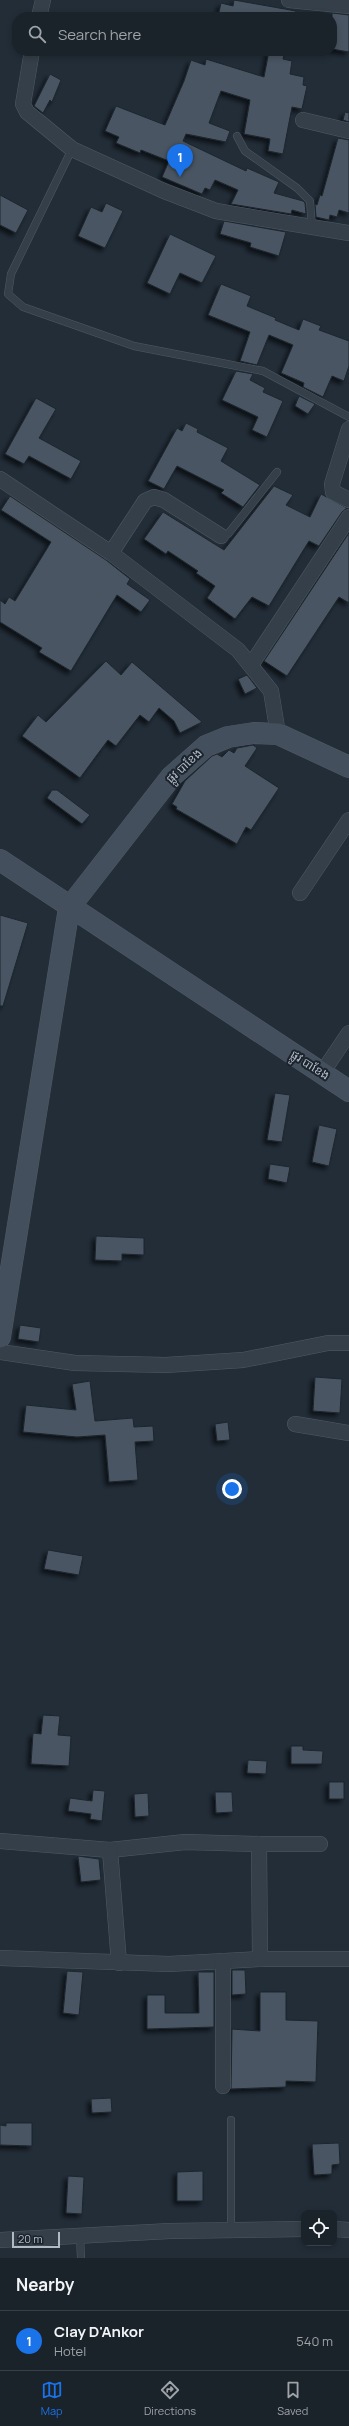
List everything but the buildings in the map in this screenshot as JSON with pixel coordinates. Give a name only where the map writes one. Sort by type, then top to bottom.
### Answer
[{"type":"street","points":[[40,12],[43,0]]},
{"type":"street","points":[[289,0],[349,6]]},
{"type":"street","points":[[31,56],[24,104],[27,112],[72,149],[164,191],[216,211],[349,233]]},
{"type":"street","points":[[303,120],[349,130]]},
{"type":"street","points":[[349,429],[332,484],[334,492],[349,500]]},
{"type":"street","points":[[0,479],[111,553],[238,650],[271,691],[278,734]]},
{"type":"street","points":[[111,553],[145,501],[154,497],[164,500],[221,536]]},
{"type":"street","points":[[251,665],[349,517]]},
{"type":"street","name":"ផ្លូវ បាខែង","points":[[69,908],[171,777],[206,746],[228,737],[248,734],[278,734],[349,767]]},
{"type":"street","points":[[300,893],[349,820]]},
{"type":"street","name":"ផ្លូវ បាខែង","points":[[0,860],[69,908],[349,1091]]},
{"type":"street","points":[[0,1337],[3,1297],[69,908]]},
{"type":"street","points":[[322,1073],[349,1033]]},
{"type":"street","points":[[0,1352],[75,1363],[166,1365],[243,1360],[328,1343],[349,1343]]},
{"type":"street","points":[[295,1424],[349,1433]]},
{"type":"street","points":[[0,1841],[110,1850],[185,1842],[320,1844]]},
{"type":"street","points":[[259,1844],[260,1959]]},
{"type":"street","points":[[110,1850],[118,1963]]},
{"type":"street","points":[[0,1958],[118,1963],[260,1959],[349,1959]]},
{"type":"street","points":[[223,1961],[223,2086]]},
{"type":"street","points":[[0,2240],[80,2237],[170,2231],[301,2229]]},
{"type":"street","points":[[337,2229],[349,2230]]},
{"type":"lane","points":[[237,136],[245,151],[298,188],[310,202],[312,227]]},
{"type":"lane","points":[[72,149],[11,274],[8,294],[23,307],[134,346],[263,371],[349,417]]},
{"type":"lane","points":[[221,536],[228,534],[277,472]]},
{"type":"lane","points":[[231,2120],[231,2229]]},
{"type":"lane","points":[[80,2237],[81,2258]]},
{"type":"place","name":"Clay D'Ankor","points":[[180,177]]}]
